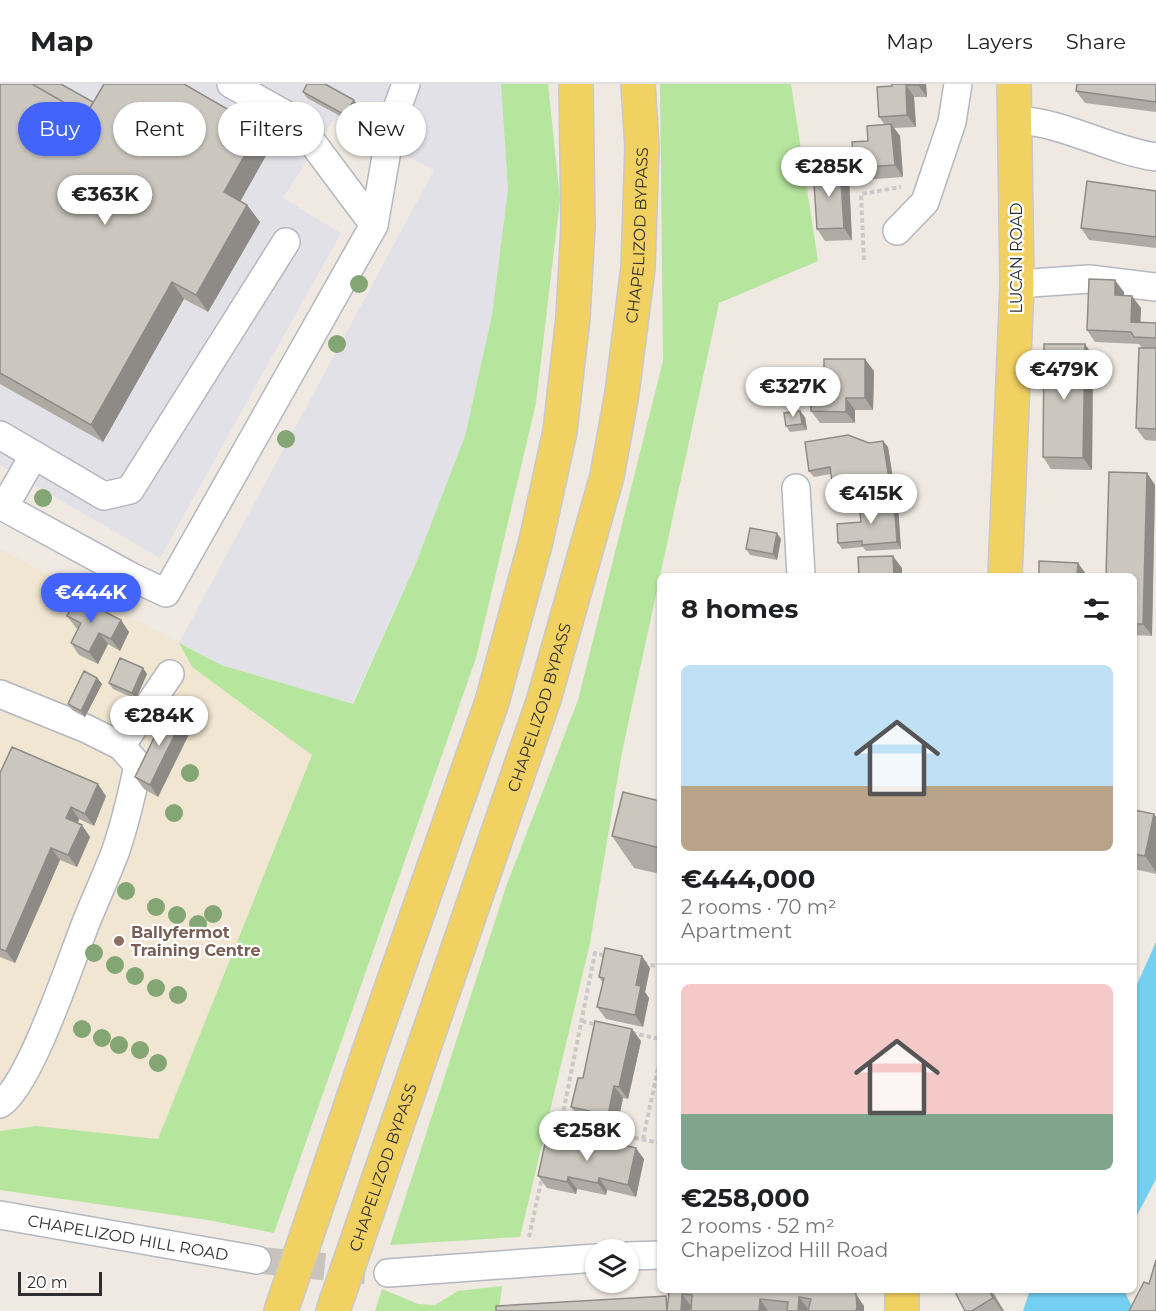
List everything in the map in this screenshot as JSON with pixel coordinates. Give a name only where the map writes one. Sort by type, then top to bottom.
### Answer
[{"type":"main road","points":[[281,1311],[492,702],[536,541],[560,431],[573,317],[578,226],[576,84]]},
{"type":"main road","name":"CHAPELIZOD BYPASS","points":[[333,1311],[544,699],[607,476],[622,393],[638,268],[642,146],[638,84]]},
{"type":"main road","name":"LUCAN ROAD","points":[[1005,573],[1017,284],[1014,84]]},
{"type":"main road","points":[[902,1293],[902,1311]]},
{"type":"street","points":[[231,84],[290,117],[309,138],[374,225]]},
{"type":"street","points":[[34,455],[2,506],[122,572],[166,592],[374,225],[392,122],[406,84]]},
{"type":"street","points":[[897,231],[924,202],[952,122],[958,84]]},
{"type":"street","points":[[1015,120],[1037,121],[1077,133],[1131,154],[1156,158]]},
{"type":"street","points":[[0,435],[104,496],[130,490],[286,242]]},
{"type":"street","points":[[1017,284],[1089,279],[1156,287]]},
{"type":"street","points":[[796,488],[801,573]]},
{"type":"street","points":[[121,746],[170,674]]},
{"type":"street","points":[[0,694],[87,729],[121,746],[138,765],[115,852],[34,1052],[18,1085],[0,1104]]},
{"type":"street","name":"CHAPELIZOD HILL ROAD","points":[[0,1215],[257,1260]]},
{"type":"street","points":[[639,1253],[657,1247]]},
{"type":"street","points":[[388,1273],[585,1259]]},
{"type":"path","points":[[864,260],[861,194],[907,186]]},
{"type":"path","points":[[548,1151],[552,1130],[561,1123],[596,954],[617,958]]},
{"type":"path","points":[[639,962],[657,966]]},
{"type":"path","points":[[582,1021],[604,1026]]},
{"type":"path","points":[[626,1032],[657,1038]]},
{"type":"path","points":[[643,1139],[657,1073]]},
{"type":"path","points":[[561,1123],[657,1142]]},
{"type":"path","points":[[523,1263],[543,1172]]},
{"type":"shaded area","points":[[0,84],[501,84],[508,189],[492,315],[465,436],[414,568],[352,704],[221,665],[179,643],[434,170],[406,156],[426,156],[426,102],[336,102],[336,121],[333,120],[324,134],[324,102],[218,102],[218,156],[310,156],[283,198],[341,233],[160,558],[0,465]]},
{"type":"shaded area","name":"Ballyfermot Training Centre","points":[[0,549],[179,643],[192,667],[312,755],[158,1139],[36,1126],[0,1131]]},
{"type":"green space","points":[[501,84],[548,84],[560,199],[536,403],[476,658],[274,1233],[208,1220],[0,1190],[0,1131],[36,1126],[158,1139],[312,755],[192,667],[179,643],[221,665],[353,704],[414,568],[465,436],[492,315],[508,189]]},
{"type":"green space","points":[[660,84],[791,84],[818,261],[719,303],[661,573],[657,573],[657,590],[622,752],[590,943],[520,1237],[390,1245],[507,884],[578,700],[663,361]]},
{"type":"green space","points":[[502,1286],[499,1311],[375,1311],[382,1289],[418,1304],[435,1305],[458,1291]]},
{"type":"water","points":[[1156,942],[1156,1179],[1137,1215],[1137,984]]},
{"type":"water","points":[[1029,1293],[1125,1293],[1134,1311],[1023,1311]]},
{"type":"building","points":[[0,84],[32,84],[63,102],[18,102],[18,156],[101,156],[101,102],[94,102],[104,84],[184,84],[218,104],[218,156],[244,156],[224,192],[247,205],[196,295],[172,282],[91,425],[0,373]]},
{"type":"building","points":[[32,84],[61,84],[93,102],[63,102]]},
{"type":"building","points":[[307,84],[325,84],[354,100],[353,102],[336,102],[336,110],[303,92]]},
{"type":"building","points":[[892,84],[918,85],[906,85],[907,115],[879,117],[877,87],[892,86]]},
{"type":"building","points":[[1077,84],[1156,84],[1156,102],[1076,91]]},
{"type":"building","points":[[891,124],[895,165],[854,168],[852,142],[868,141],[867,126]]},
{"type":"building","points":[[840,166],[844,228],[817,229],[813,168]]},
{"type":"building","points":[[1087,181],[1156,191],[1156,237],[1081,228]]},
{"type":"building","points":[[1089,279],[1115,280],[1115,295],[1132,296],[1131,322],[1156,323],[1156,338],[1134,337],[1131,332],[1087,330]]},
{"type":"building","points":[[1044,344],[1085,344],[1083,458],[1043,457]]},
{"type":"building","points":[[1139,348],[1156,348],[1156,429],[1136,428]]},
{"type":"building","points":[[824,359],[865,359],[865,398],[846,398],[846,412],[811,411],[812,375],[824,375]]},
{"type":"building","points":[[800,411],[802,424],[786,426],[784,413]]},
{"type":"building","points":[[848,435],[869,443],[883,441],[889,479],[833,488],[830,467],[809,471],[805,442]]},
{"type":"building","points":[[1109,472],[1147,473],[1143,624],[1137,624],[1137,573],[1106,573]]},
{"type":"building","points":[[894,500],[897,542],[862,545],[862,541],[838,543],[837,524],[861,522],[859,502]]},
{"type":"building","points":[[750,528],[777,533],[773,554],[746,549]]},
{"type":"building","points":[[893,556],[894,573],[859,573],[858,557]]},
{"type":"building","points":[[1039,561],[1078,563],[1077,573],[1039,573]]},
{"type":"building","points":[[77,597],[121,620],[111,639],[99,633],[89,652],[71,643],[81,623],[67,616]]},
{"type":"building","points":[[120,658],[143,668],[132,693],[109,683]]},
{"type":"building","points":[[84,671],[97,678],[81,711],[68,704]]},
{"type":"building","points":[[168,709],[184,716],[150,785],[135,777]]},
{"type":"building","points":[[12,747],[98,784],[85,814],[71,807],[66,818],[82,825],[68,855],[51,848],[6,951],[0,949],[0,773]]},
{"type":"building","points":[[623,792],[657,800],[657,847],[612,836]]},
{"type":"building","points":[[1137,811],[1154,814],[1145,856],[1137,855]]},
{"type":"building","points":[[605,948],[642,956],[636,985],[641,986],[635,1015],[597,1007],[604,978],[599,977]]},
{"type":"building","points":[[595,1021],[632,1029],[619,1087],[614,1086],[608,1115],[571,1107],[578,1078],[583,1078]]},
{"type":"building","points":[[546,1139],[575,1145],[576,1140],[605,1146],[607,1141],[636,1148],[628,1185],[599,1178],[598,1183],[568,1177],[567,1182],[538,1176]]},
{"type":"building","points":[[1156,1260],[1156,1311],[1129,1311],[1144,1282],[1149,1284]]},
{"type":"building","points":[[669,1293],[854,1293],[857,1307],[856,1311],[808,1311],[811,1299],[799,1297],[798,1311],[787,1311],[788,1302],[760,1299],[759,1311],[691,1311],[692,1295],[682,1294],[681,1311],[667,1311]]},
{"type":"building","points":[[956,1293],[990,1293],[993,1298],[972,1311],[965,1311]]},
{"type":"building","points":[[666,1296],[667,1311],[496,1311],[496,1306]]},
{"type":"tunnel","points":[[257,1260],[388,1273]]},
{"type":"place","name":"Ballyfermot Training Centre","points":[[119,941]]}]
